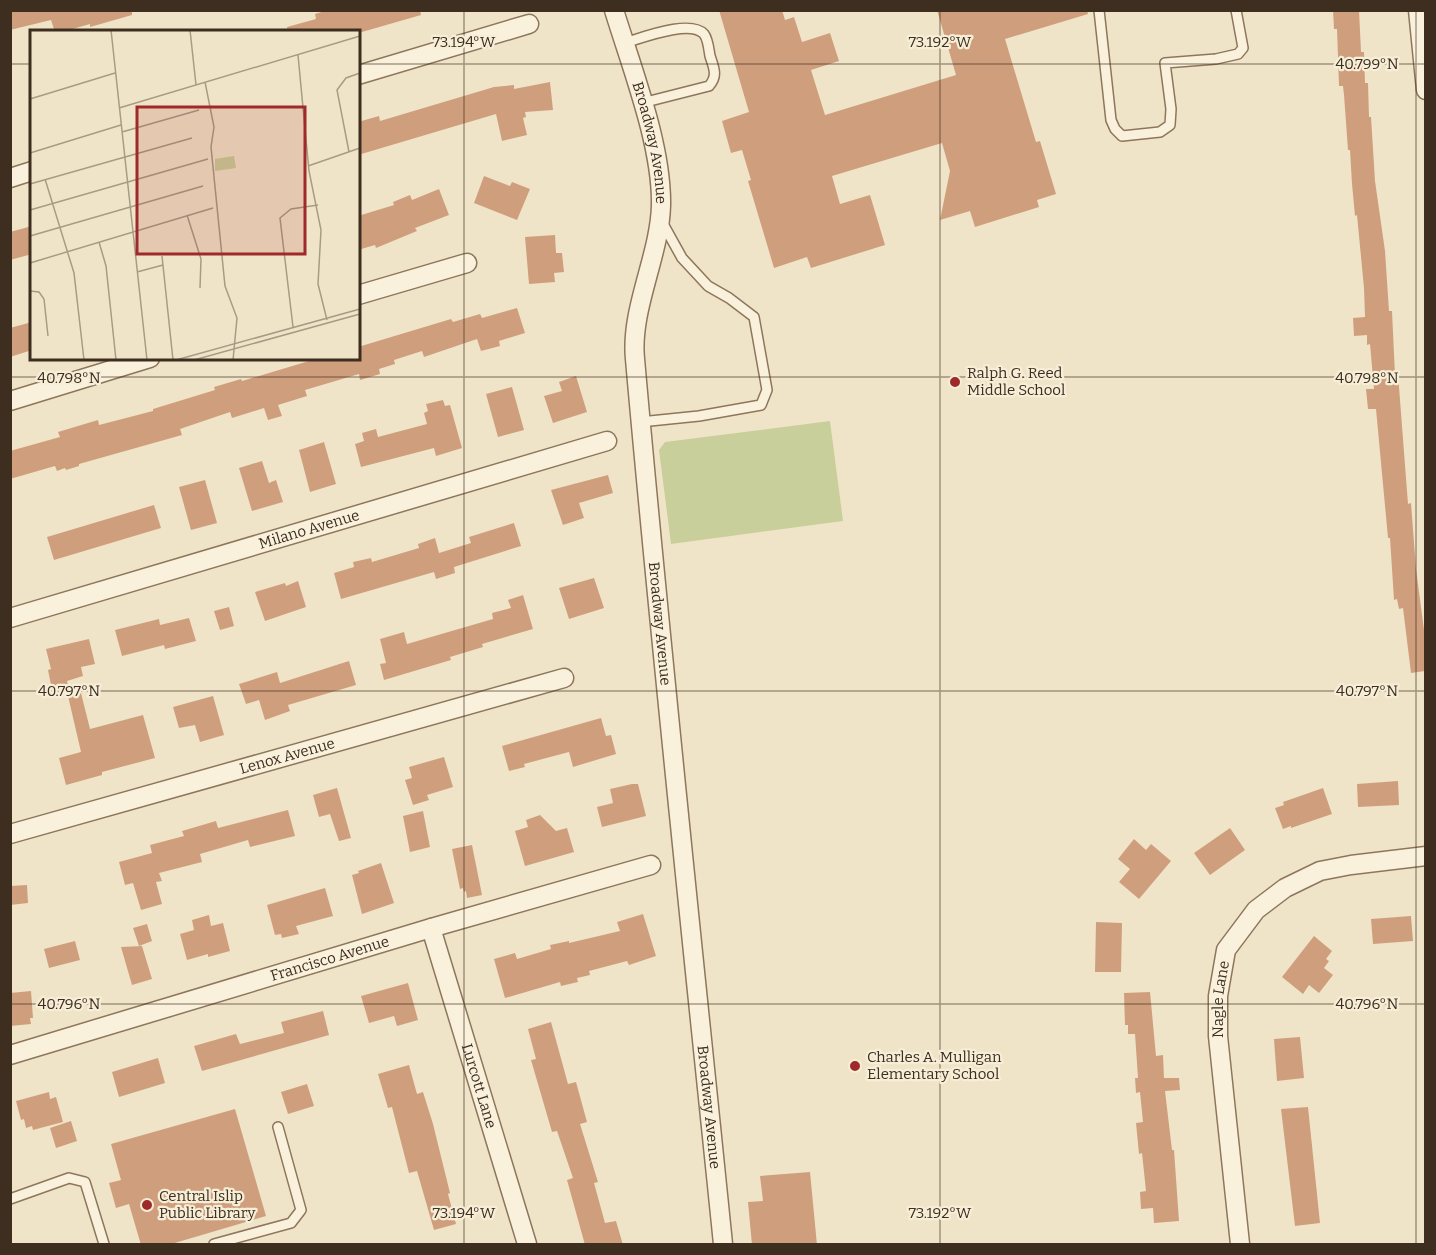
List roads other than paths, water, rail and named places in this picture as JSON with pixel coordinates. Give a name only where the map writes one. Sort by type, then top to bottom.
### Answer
[{"type":"street","name":"Broadway Avenue","points":[[614,10],[652,138],[660,174],[661,207],[633,343],[651,548],[723,1245]]},
{"type":"street","points":[[1418,10],[1425,90]]},
{"type":"street","points":[[360,74],[529,24]]},
{"type":"street","points":[[10,178],[30,172]]},
{"type":"street","points":[[360,295],[467,263]]},
{"type":"street","points":[[10,400],[143,360]]},
{"type":"street","name":"Milano Avenue","points":[[10,618],[607,441]]},
{"type":"street","name":"Lenox Avenue","points":[[10,834],[564,678]]},
{"type":"street","name":"Nagle Lane","points":[[1240,1245],[1218,1036],[1218,996],[1226,950],[1256,910],[1285,888],[1320,871],[1425,856]]},
{"type":"street","name":"Francisco Avenue","points":[[10,1055],[431,928],[651,865]]},
{"type":"street","name":"Lurcott Lane","points":[[431,928],[527,1245]]},
{"type":"lane","points":[[1099,10],[1111,120],[1115,129],[1122,136],[1160,132],[1170,125],[1171,109],[1165,63],[1216,59],[1238,54],[1243,48],[1236,10]]},
{"type":"lane","points":[[624,43],[684,27],[696,29],[705,35],[715,74],[714,81],[709,86],[642,103]]},
{"type":"lane","points":[[640,422],[699,416],[761,405],[767,390],[754,317],[708,286],[682,258],[659,217]]},
{"type":"lane","points":[[214,1245],[291,1223],[301,1210],[278,1127]]},
{"type":"lane","points":[[10,1199],[69,1178],[85,1182],[104,1245]]},
{"type":"place","name":"Ralph G. Reed Middle School","points":[[955,382]]},
{"type":"place","name":"Charles A. Mulligan Elementary School","points":[[855,1066]]},
{"type":"place","name":"Central Islip Public Library","points":[[147,1205]]}]
